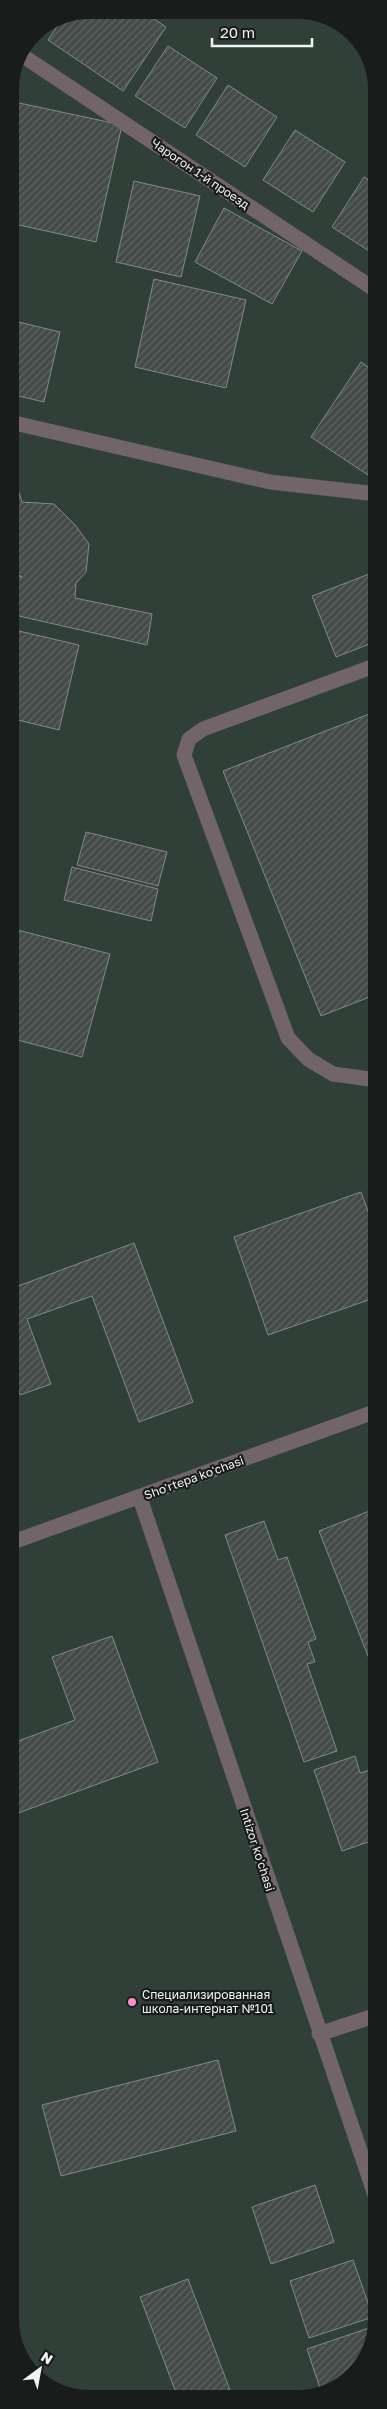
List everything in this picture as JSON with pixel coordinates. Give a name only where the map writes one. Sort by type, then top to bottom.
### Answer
[{"type":"street","name":"Чарогон 1-й проезд","points":[[26,58],[368,285]]},
{"type":"street","points":[[19,424],[270,482],[368,493]]},
{"type":"street","points":[[368,669],[203,729],[189,739],[184,755],[288,1038],[308,1059],[333,1074],[368,1079]]},
{"type":"street","name":"Sho'rtepa ko'chasi","points":[[19,1540],[140,1498],[368,1414]]},
{"type":"street","name":"Intizor ko'chasi","points":[[140,1498],[368,2175]]},
{"type":"street","points":[[319,2034],[368,2018]]},
{"type":"shaded area","points":[[307,19],[325,24],[344,36],[351,43],[363,62],[368,84],[368,2320],[367,2334],[363,2347],[348,2370],[329,2383],[303,2390],[75,2389],[54,2381],[36,2366],[24,2347],[19,2325],[19,89],[20,75],[24,62],[39,39],[62,24],[75,20]]},
{"type":"building","points":[[154,19],[166,27],[123,91],[48,40],[57,27],[75,20]]},
{"type":"building","points":[[168,46],[217,78],[185,128],[135,96]]},
{"type":"building","points":[[228,85],[277,117],[245,167],[196,135]]},
{"type":"building","points":[[19,103],[122,125],[96,242],[19,225]]},
{"type":"building","points":[[295,130],[345,162],[313,212],[263,180]]},
{"type":"building","points":[[364,177],[368,179],[368,250],[332,227]]},
{"type":"building","points":[[134,181],[200,196],[181,277],[116,262]]},
{"type":"building","points":[[224,208],[302,251],[272,304],[195,262]]},
{"type":"building","points":[[154,279],[246,300],[226,388],[135,367]]},
{"type":"building","points":[[19,322],[60,332],[44,402],[19,396]]},
{"type":"building","points":[[361,362],[368,367],[368,475],[311,437]]},
{"type":"building","points":[[19,493],[22,502],[54,504],[75,525],[89,544],[86,572],[76,583],[75,598],[152,614],[147,645],[19,616],[19,576],[22,577],[19,575]]},
{"type":"building","points":[[368,574],[368,645],[336,657],[312,596]]},
{"type":"building","points":[[19,631],[79,645],[59,730],[19,720]]},
{"type":"building","points":[[368,715],[368,998],[321,1016],[223,771]]},
{"type":"building","points":[[86,832],[167,852],[158,886],[77,865]]},
{"type":"building","points":[[72,867],[158,889],[151,921],[64,900]]},
{"type":"building","points":[[19,930],[110,954],[82,1057],[19,1040]]},
{"type":"building","points":[[361,1192],[368,1211],[368,1300],[268,1335],[234,1237]]},
{"type":"building","points":[[134,1243],[193,1402],[139,1422],[92,1296],[27,1319],[51,1384],[20,1395],[19,1286]]},
{"type":"building","points":[[368,1512],[368,1656],[319,1531]]},
{"type":"building","points":[[264,1521],[278,1560],[287,1557],[316,1639],[308,1642],[315,1662],[307,1664],[337,1751],[304,1762],[225,1535]]},
{"type":"building","points":[[112,1636],[158,1762],[19,1813],[19,1741],[75,1720],[52,1657]]},
{"type":"building","points":[[355,1756],[360,1773],[368,1771],[368,1842],[342,1851],[314,1770]]},
{"type":"building","points":[[218,2060],[236,2131],[61,2176],[42,2105]]},
{"type":"building","points":[[315,2185],[334,2242],[271,2264],[252,2207]]},
{"type":"building","points":[[353,2260],[368,2303],[368,2319],[309,2338],[290,2281]]},
{"type":"building","points":[[188,2279],[230,2390],[175,2390],[140,2297]]},
{"type":"building","points":[[367,2329],[363,2347],[348,2370],[341,2376],[320,2387],[307,2349]]},
{"type":"place","name":"Специализированная школа-интернат №101","points":[[132,2002]]}]
